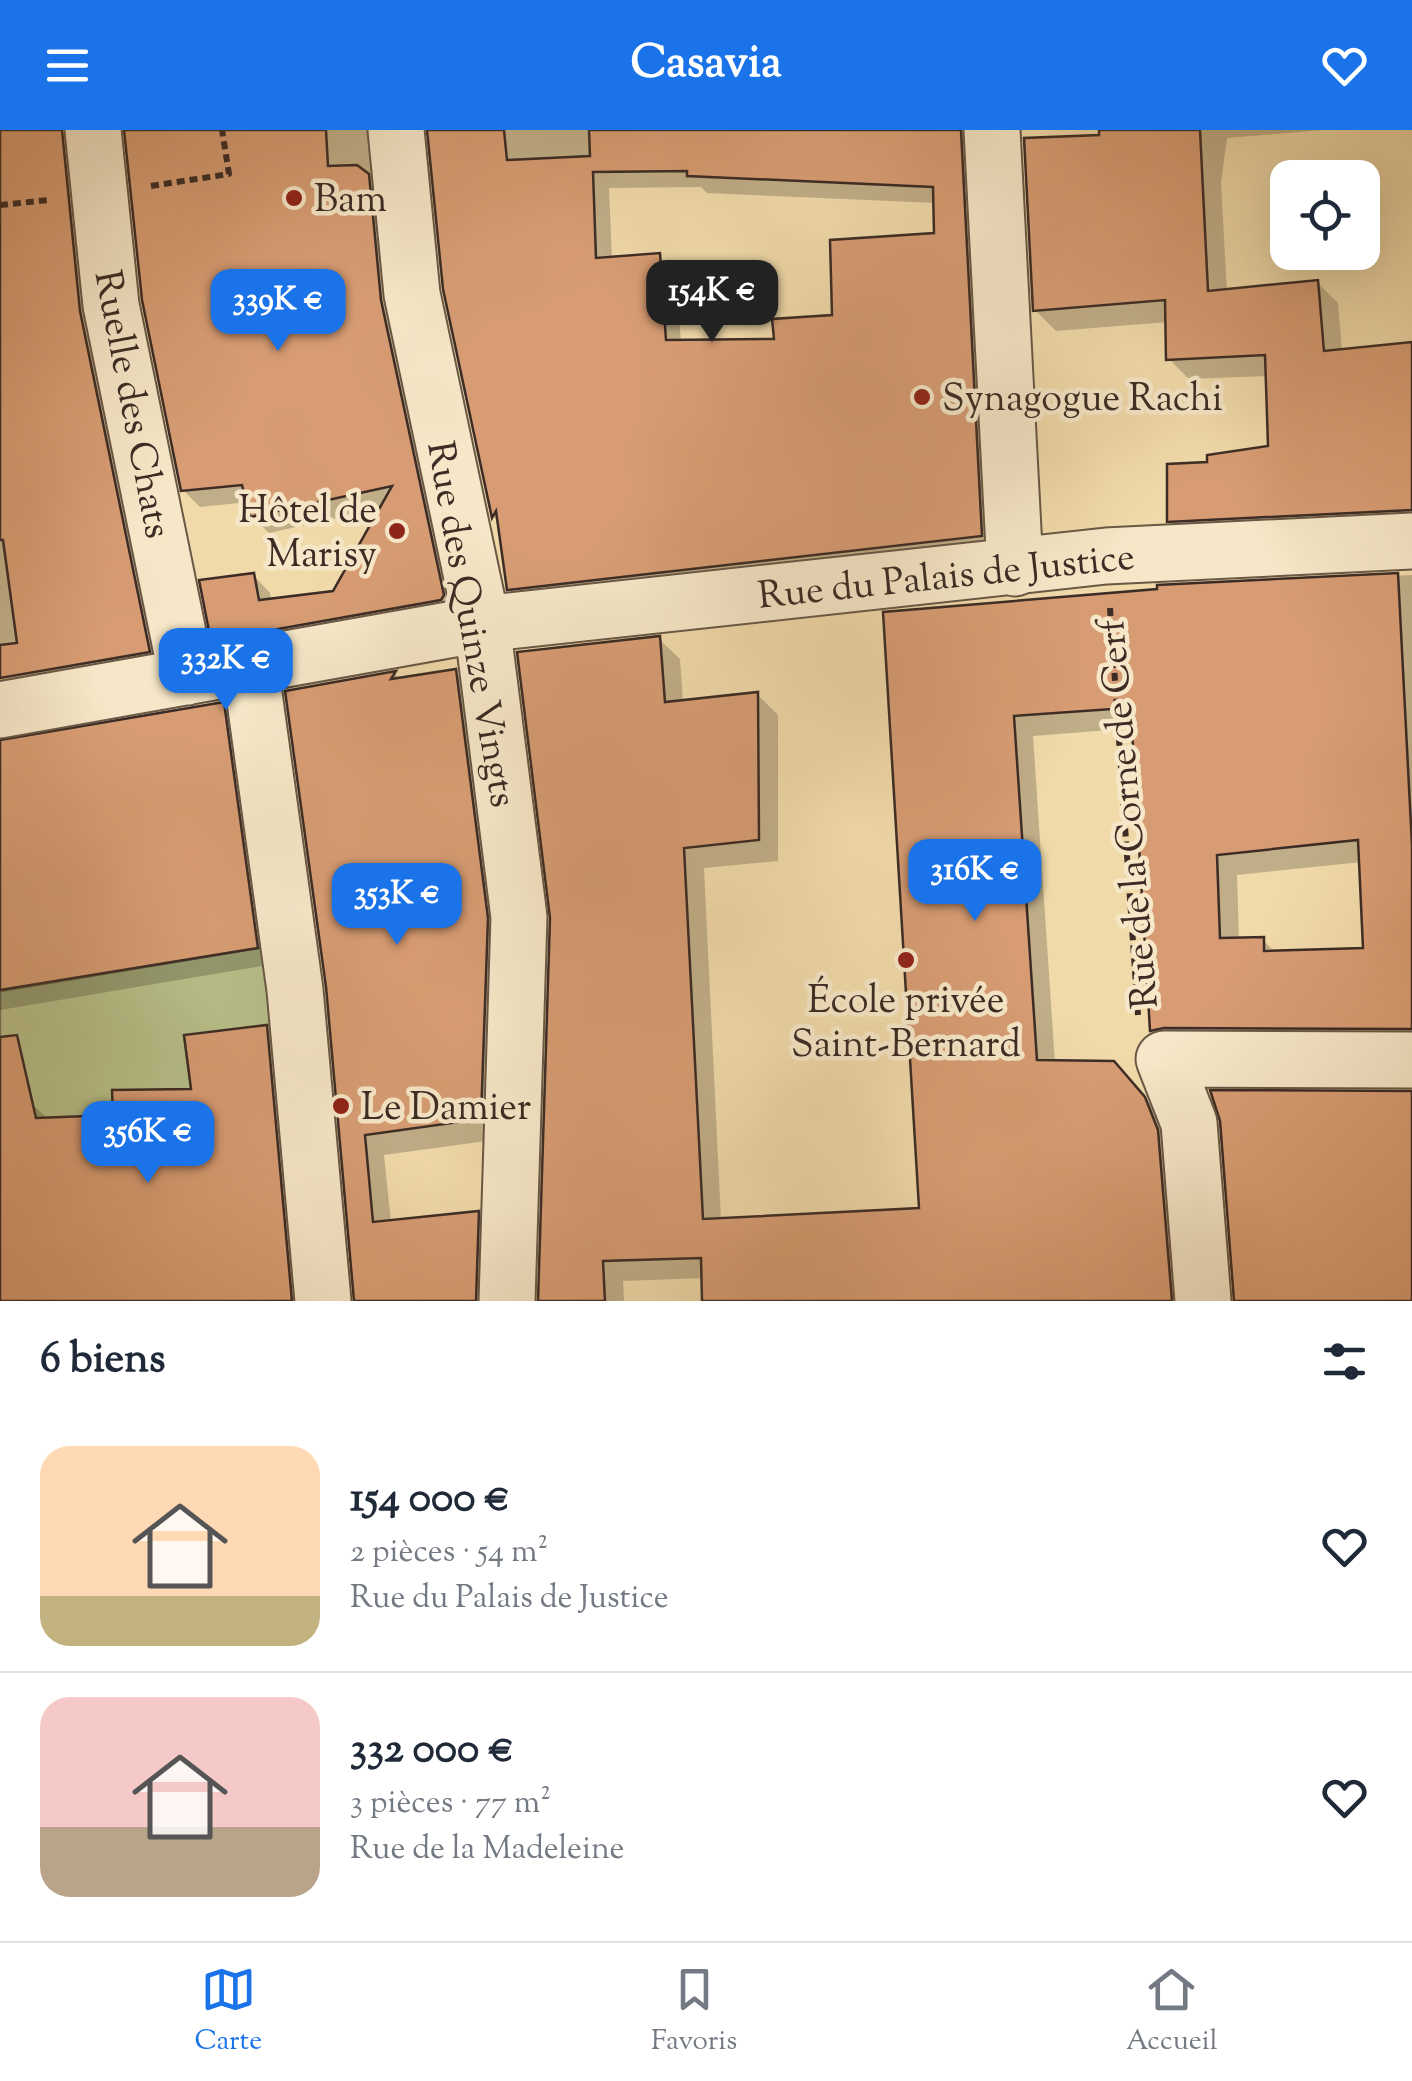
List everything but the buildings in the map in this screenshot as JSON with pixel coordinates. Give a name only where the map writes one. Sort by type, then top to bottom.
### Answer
[{"type":"street","name":"Ruelle des Chats","points":[[93,130],[111,305],[187,676]]},
{"type":"street","name":"Rue des Quinze Vingts","points":[[396,130],[412,294],[482,624],[520,917],[507,1301]]},
{"type":"street","points":[[992,130],[1015,568]]},
{"type":"street","name":"Rue du Palais de Justice","points":[[0,710],[482,624],[1106,556],[1412,541]]},
{"type":"street","points":[[250,665],[295,990],[323,1301]]},
{"type":"street","points":[[1164,1060],[1412,1060]]},
{"type":"street","name":"Rue de la Corne de Cerf","points":[[1164,1060],[1189,1124],[1203,1301]]},
{"type":"path","points":[[100,194],[229,174],[222,130]]},
{"type":"path","name":"Rue de la Corne de Cerf","points":[[1106,556],[1138,1016],[1164,1060]]},
{"type":"green space","points":[[271,946],[278,1024],[184,1036],[193,1099],[113,1090],[113,1115],[0,1129],[0,991]]},
{"type":"place","name":"Bam","points":[[294,198]]},
{"type":"place","name":"Synagogue Rachi","points":[[922,397]]},
{"type":"place","name":"Hôtel de Marisy","points":[[397,531]]},
{"type":"place","name":"École privée Saint-Bernard","points":[[906,960]]},
{"type":"place","name":"Le Damier","points":[[341,1106]]}]
